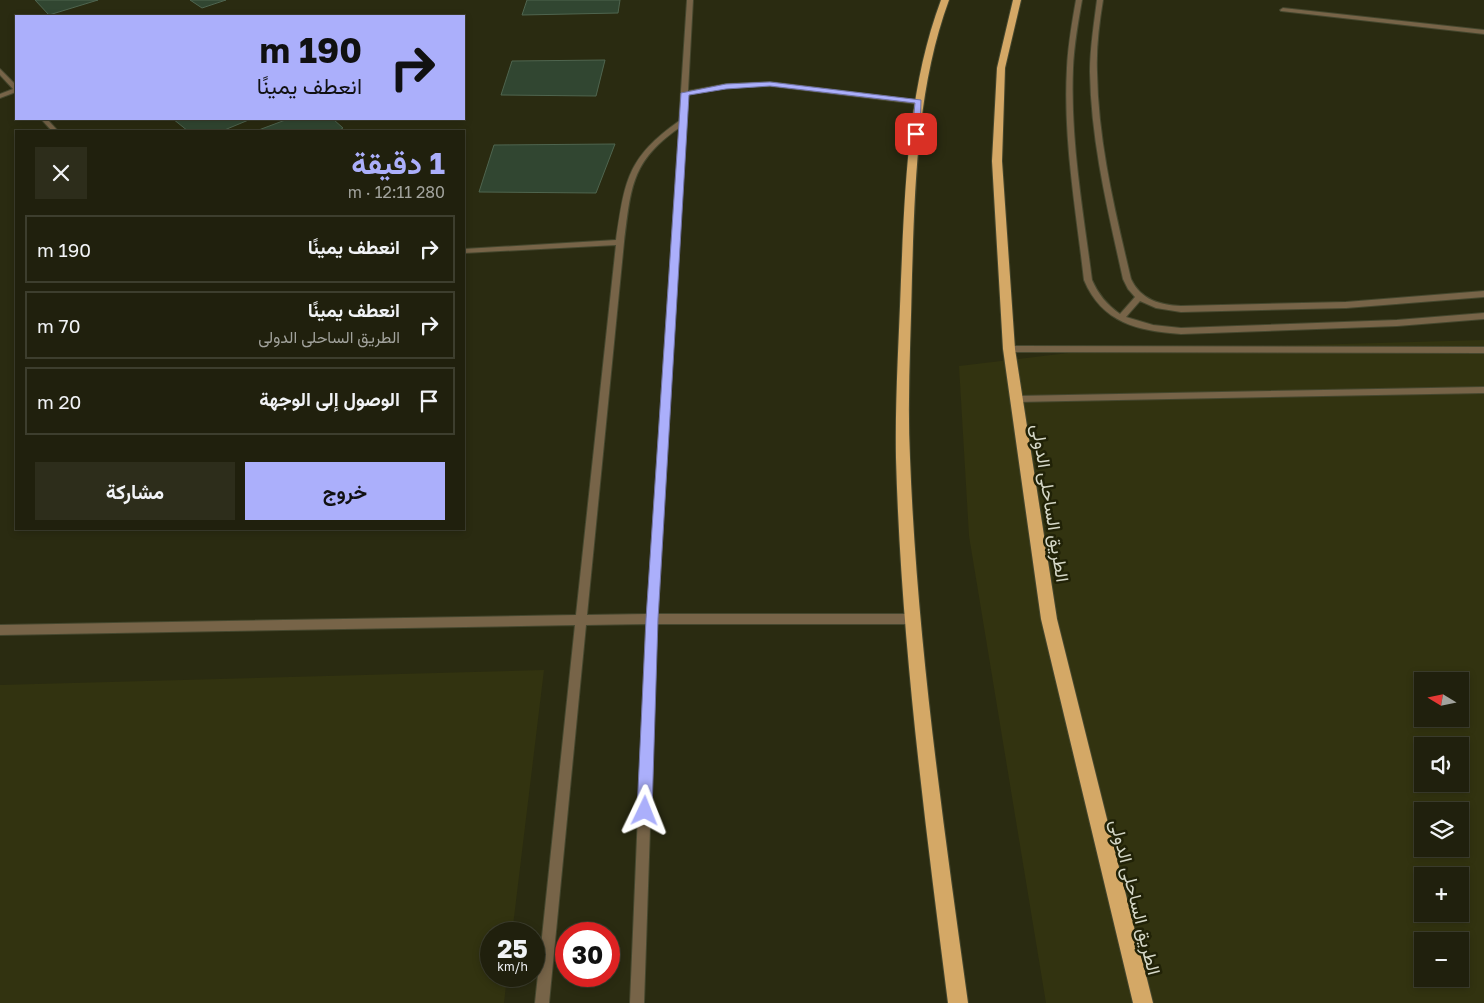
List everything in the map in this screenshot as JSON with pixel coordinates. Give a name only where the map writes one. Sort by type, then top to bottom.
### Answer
[{"type":"highway","points":[[945,0],[936,21],[926,58],[918,102],[908,231],[903,456],[912,620],[940,868],[958,1003]]},
{"type":"highway","name":"الطريق الساحلى الدولى","points":[[1018,0],[1001,68],[997,161],[1009,349],[1049,619],[1143,1003]]},
{"type":"street","points":[[637,1003],[652,619],[690,0]]},
{"type":"street","points":[[1079,0],[1074,21],[1069,62],[1070,114],[1088,280],[1092,293],[1104,306],[1121,318],[1140,326],[1186,330],[1363,324],[1484,316]]},
{"type":"street","points":[[1100,0],[1096,23],[1093,65],[1095,116],[1107,186],[1127,279],[1130,288],[1139,297],[1151,304],[1180,309],[1346,304],[1484,294]]},
{"type":"street","points":[[1283,10],[1484,32]]},
{"type":"street","points":[[0,71],[15,89]]},
{"type":"street","points":[[685,93],[726,86],[770,84],[918,102]]},
{"type":"street","points":[[0,96],[15,90]]},
{"type":"street","points":[[45,120],[54,130]]},
{"type":"street","points":[[542,1003],[620,242],[629,184],[642,156],[654,143],[684,121]]},
{"type":"street","points":[[465,251],[620,242]]},
{"type":"street","points":[[1121,318],[1139,297]]},
{"type":"street","points":[[1009,349],[1484,350]]},
{"type":"street","points":[[1016,400],[1484,390]]},
{"type":"street","points":[[0,630],[652,619],[912,620]]},
{"type":"shaded area","points":[[1484,340],[1484,1003],[1046,1003],[969,536],[959,366],[1110,348]]},
{"type":"shaded area","points":[[544,670],[513,922],[480,922],[480,987],[506,987],[504,1003],[0,1003],[0,685]]},
{"type":"building","points":[[35,0],[98,0],[49,15]]},
{"type":"building","points":[[190,0],[226,0],[202,8]]},
{"type":"building","points":[[527,0],[620,0],[618,13],[522,15]]},
{"type":"building","points":[[605,60],[596,96],[501,95],[512,61]]},
{"type":"building","points":[[174,120],[249,120],[224,130],[187,130]]},
{"type":"building","points":[[285,120],[334,120],[343,128],[340,130],[259,130]]},
{"type":"building","points":[[615,144],[596,193],[479,192],[494,145]]},
{"type":"route","points":[[645,811],[652,619],[685,93],[726,86],[770,84],[918,102],[916,134]]}]
